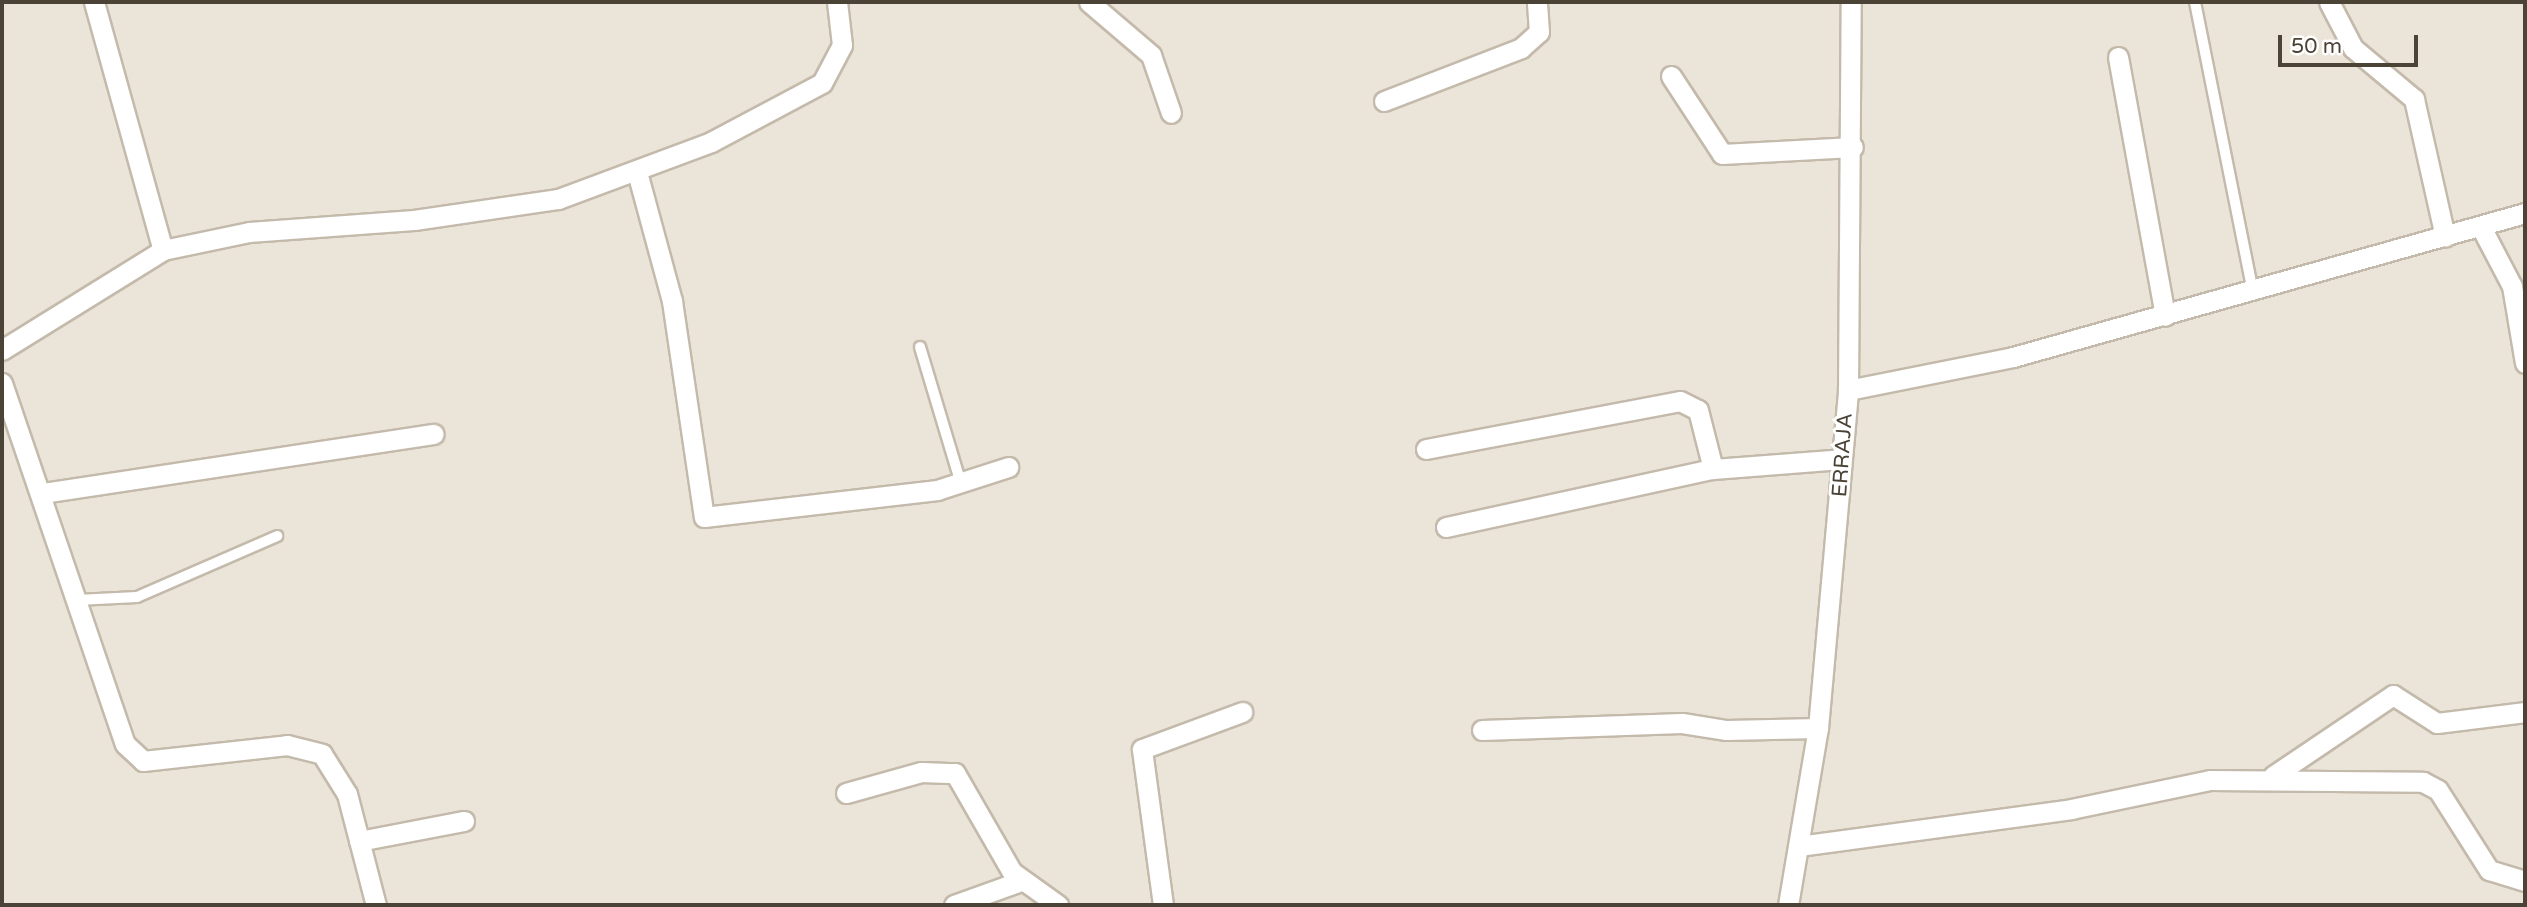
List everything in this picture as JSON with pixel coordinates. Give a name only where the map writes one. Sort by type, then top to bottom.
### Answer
[{"type":"street","points":[[94,2],[163,250]]},
{"type":"street","points":[[2,350],[163,250],[249,232],[414,220],[558,199],[637,172],[803,99],[822,83],[842,45],[837,2]]},
{"type":"street","points":[[1089,2],[1151,55],[1171,113]]},
{"type":"street","points":[[1384,101],[1521,48],[1539,32],[1537,2]]},
{"type":"street","name":"ERRAJA","points":[[1788,905],[1818,728],[1848,390],[1853,147],[1851,2]]},
{"type":"street","points":[[2329,2],[2353,48],[2414,99],[2445,237]]},
{"type":"street","points":[[2118,57],[2165,316]]},
{"type":"street","points":[[1671,76],[1722,154],[1853,147]]},
{"type":"street","points":[[637,172],[672,301],[704,517],[961,485],[1008,467]]},
{"type":"street","points":[[1848,390],[1964,369],[2253,292],[2525,213]]},
{"type":"street","points":[[2481,227],[2512,286],[2525,363]]},
{"type":"street","points":[[2,383],[43,493],[77,600],[133,755],[161,761],[287,746],[323,754],[338,773],[376,905]]},
{"type":"street","points":[[1426,449],[1680,401],[1698,410],[1713,470]]},
{"type":"street","points":[[43,493],[434,434]]},
{"type":"street","points":[[1446,527],[1713,470],[1842,459]]},
{"type":"street","points":[[2271,777],[2390,695],[2401,696],[2437,723],[2525,712]]},
{"type":"street","points":[[1163,905],[1142,749],[1242,712]]},
{"type":"street","points":[[1482,730],[1682,723],[1726,730],[1818,728]]},
{"type":"street","points":[[846,793],[921,772],[955,772],[1021,881],[1058,905]]},
{"type":"street","points":[[1799,846],[2071,809],[2210,780],[2271,777],[2432,785],[2480,862],[2500,878],[2525,881]]},
{"type":"street","points":[[359,841],[464,821]]},
{"type":"street","points":[[954,905],[1021,881]]},
{"type":"lane","points":[[2195,2],[2253,292]]},
{"type":"lane","points":[[920,347],[961,485]]},
{"type":"lane","points":[[77,600],[137,597],[277,536]]},
{"type":"shaded area","points":[[2,2],[2525,2],[2525,905],[2,905]]}]
